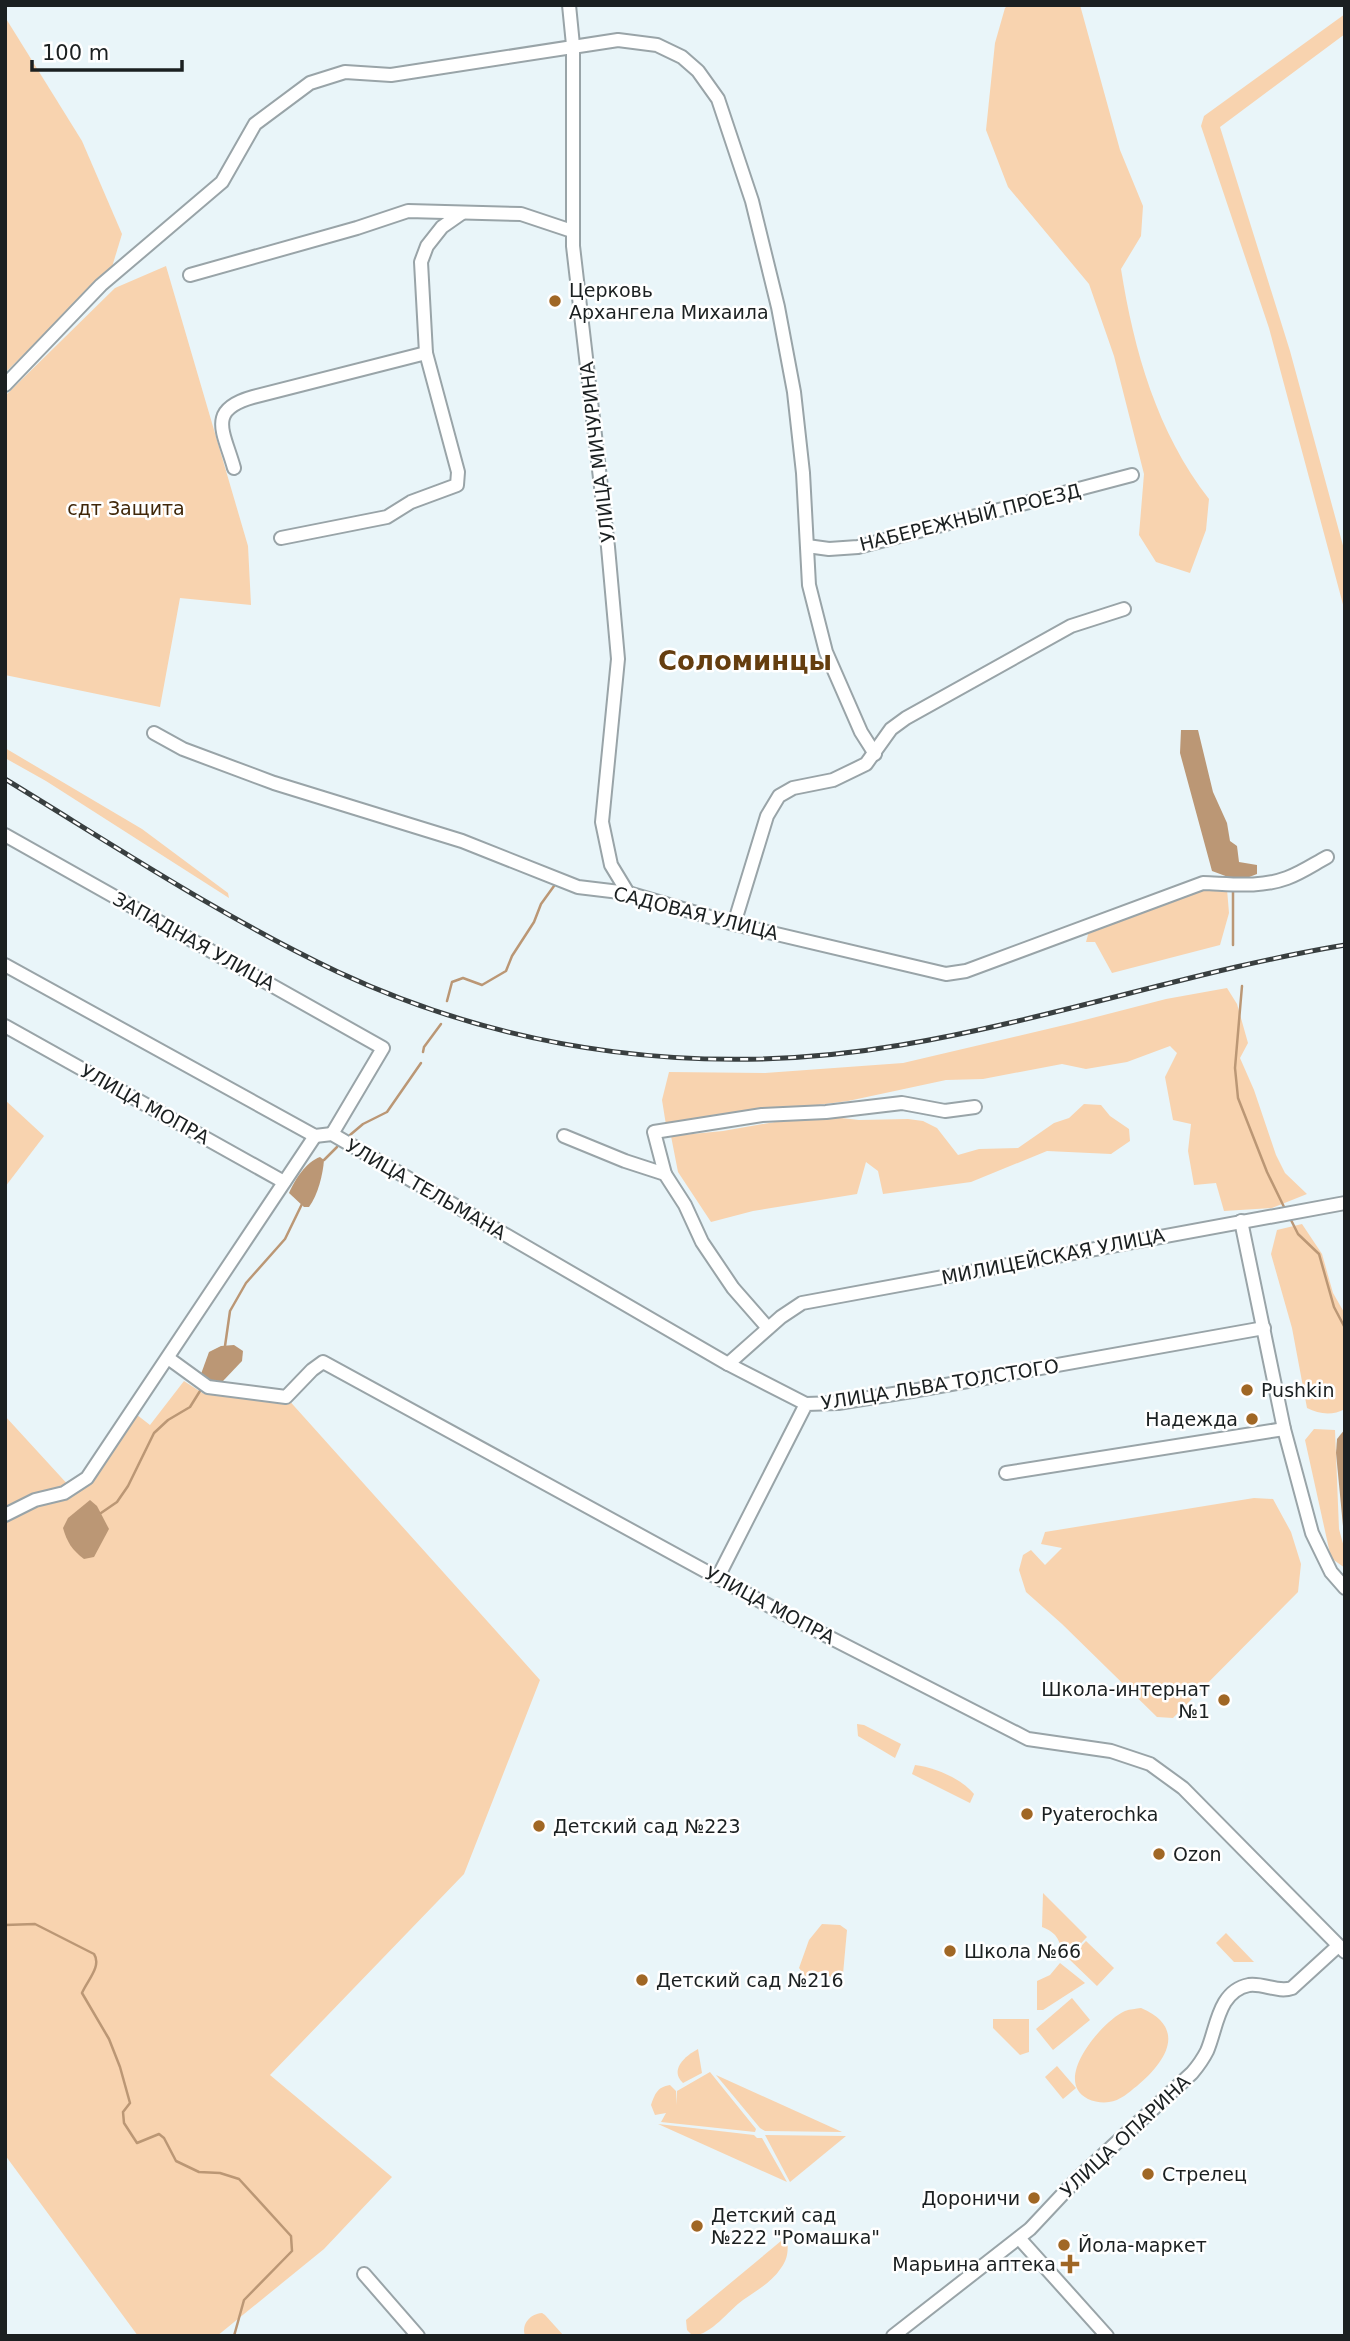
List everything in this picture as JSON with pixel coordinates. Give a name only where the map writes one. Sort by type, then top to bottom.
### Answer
[{"type":"street","name":"УЛИЦА МИЧУРИНА","points":[[569,5],[573,45],[572,231],[618,659],[602,822],[611,865],[628,893]]},
{"type":"street","points":[[5,385],[101,285],[222,182],[254,124],[310,83],[345,72],[391,75],[618,40],[657,45],[682,57],[698,71],[718,99],[752,201],[778,307],[794,392],[803,472],[809,585],[826,652],[861,732],[875,754]]},
{"type":"street","points":[[190,275],[408,211],[521,214],[572,231]]},
{"type":"street","points":[[281,538],[387,517],[411,502],[457,485],[458,472],[426,353],[421,262],[427,246],[442,227],[462,213]]},
{"type":"street","points":[[234,468],[221,422],[224,410],[230,405],[426,353]]},
{"type":"street","name":"НАБЕРЕЖНЫЙ ПРОЕЗД","points":[[807,546],[858,547],[1132,475]]},
{"type":"street","points":[[734,924],[767,816],[779,796],[793,788],[833,780],[866,764],[891,729],[906,718],[1071,626],[1124,609]]},
{"type":"street","name":"САДОВАЯ УЛИЦА","points":[[154,733],[183,749],[274,783],[461,841],[578,887],[628,893],[734,924],[946,974],[966,971],[1203,883],[1239,886],[1288,878],[1327,857]]},
{"type":"street","name":"ЗАПАДНАЯ УЛИЦА","points":[[5,835],[383,1048],[332,1134]]},
{"type":"street","points":[[5,965],[315,1136],[87,1478],[64,1493],[35,1500],[5,1515]]},
{"type":"street","name":"УЛИЦА МОПРА","points":[[5,1026],[284,1182]]},
{"type":"street","points":[[768,1328],[733,1288],[708,1251],[685,1205],[665,1174],[654,1132],[762,1115],[826,1112],[902,1102],[945,1111],[975,1107]]},
{"type":"street","name":"УЛИЦА ТЕЛЬМАНА","points":[[315,1136],[332,1134],[728,1364],[806,1405]]},
{"type":"street","points":[[564,1136],[665,1174]]},
{"type":"street","name":"МИЛИЦЕЙСКАЯ УЛИЦА","points":[[728,1364],[768,1328],[802,1303],[1345,1203]]},
{"type":"street","points":[[1241,1221],[1284,1429],[1312,1533],[1331,1572],[1345,1588]]},
{"type":"street","name":"УЛИЦА ЛЬВА ТОЛСТОГО","points":[[718,1577],[806,1405],[863,1399],[1264,1328]]},
{"type":"street","name":"УЛИЦА МОПРА","points":[[168,1357],[208,1387],[285,1397],[312,1370],[323,1363],[779,1611],[1028,1739],[1111,1751],[1150,1764],[1183,1788],[1342,1949]]},
{"type":"street","points":[[1006,1473],[1284,1429]]},
{"type":"street","name":"УЛИЦА ОПАРИНА","points":[[893,2336],[1019,2238],[1068,2187],[1198,2066],[1209,2047],[1218,2015],[1230,1998],[1243,1987],[1251,1985],[1292,1989],[1342,1949]]},
{"type":"street","points":[[1019,2238],[1107,2336]]},
{"type":"street","points":[[364,2274],[416,2334]]},
{"type":"green space","points":[[1008,5],[1080,5],[1120,150],[1143,206],[1141,236],[1121,269],[1133,330],[1150,390],[1162,418],[1175,446],[1209,499],[1206,530],[1190,573],[1156,562],[1139,535],[1144,474],[1114,356],[1089,284],[1008,187],[986,130],[995,43]]},
{"type":"green space","points":[[1345,14],[1345,34],[1220,127],[1290,351],[1345,553],[1345,612],[1269,328],[1201,126],[1204,116]]},
{"type":"green space","points":[[5,17],[82,141],[122,234],[112,267],[5,373]]},
{"type":"green space","name":"сдт Защита","points":[[166,266],[248,546],[251,605],[180,598],[160,707],[5,675],[5,396],[115,288]]},
{"type":"green space","points":[[5,748],[142,829],[228,893],[229,898],[46,781],[5,758]]},
{"type":"green space","points":[[1202,889],[1227,889],[1229,913],[1220,945],[1112,973],[1095,942],[1086,942],[1089,931]]},
{"type":"green space","points":[[1227,988],[1237,1004],[1248,1043],[1240,1058],[1276,1155],[1285,1173],[1307,1194],[1272,1208],[1224,1211],[1216,1183],[1194,1185],[1188,1151],[1191,1124],[1173,1120],[1165,1077],[1177,1053],[1170,1046],[1127,1062],[1086,1069],[1062,1064],[983,1079],[946,1080],[848,1101],[666,1125],[662,1100],[669,1072],[765,1073],[903,1063],[1166,999]]},
{"type":"green space","points":[[5,1100],[44,1136],[5,1187]]},
{"type":"green space","points":[[1084,1104],[1101,1105],[1110,1116],[1129,1129],[1130,1141],[1111,1154],[1047,1151],[971,1182],[883,1194],[878,1171],[866,1162],[857,1194],[753,1211],[711,1222],[678,1172],[671,1136],[723,1131],[815,1115],[859,1120],[908,1119],[923,1121],[937,1128],[958,1155],[979,1149],[1018,1148],[1054,1123],[1069,1118]]},
{"type":"green space","points":[[1302,1224],[1322,1254],[1333,1293],[1345,1314],[1345,1409],[1335,1413],[1321,1413],[1307,1408],[1292,1328],[1271,1254],[1277,1230]]},
{"type":"green space","points":[[184,1381],[204,1394],[286,1397],[540,1680],[464,1874],[270,2075],[392,2177],[324,2249],[217,2336],[138,2336],[5,2155],[5,1416],[71,1488],[132,1411],[150,1425]]},
{"type":"green space","points":[[1314,1429],[1335,1430],[1339,1529],[1345,1551],[1345,1568],[1331,1558],[1305,1440]]},
{"type":"green space","points":[[1254,1498],[1273,1499],[1291,1532],[1301,1564],[1298,1592],[1173,1718],[1157,1717],[1026,1592],[1019,1570],[1023,1555],[1031,1550],[1045,1565],[1062,1548],[1041,1544],[1045,1532]]},
{"type":"green space","points":[[857,1724],[901,1744],[895,1758],[858,1736]]},
{"type":"green space","points":[[915,1765],[939,1771],[962,1783],[974,1794],[970,1803],[912,1774]]},
{"type":"green space","points":[[1043,1893],[1087,1937],[1067,1958],[1057,1937],[1042,1927]]},
{"type":"green space","points":[[822,1924],[840,1925],[847,1930],[842,1985],[819,1972],[807,1978],[799,1968],[809,1940]]},
{"type":"green space","points":[[1226,1933],[1254,1962],[1234,1962],[1216,1943]]},
{"type":"green space","points":[[1086,1941],[1114,1968],[1097,1986],[1069,1959]]},
{"type":"green space","points":[[1060,1963],[1085,1983],[1043,2010],[1037,2010],[1037,1981],[1050,1975]]},
{"type":"green space","points":[[1072,1998],[1090,2020],[1053,2050],[1036,2029]]},
{"type":"green space","points":[[1141,2008],[1156,2016],[1164,2025],[1168,2046],[1163,2056],[1147,2077],[1121,2098],[1104,2102],[1088,2099],[1078,2090],[1075,2079],[1077,2066],[1084,2052],[1093,2038],[1115,2017],[1125,2011]]},
{"type":"green space","points":[[993,2019],[1029,2019],[1029,2052],[1020,2055],[993,2028]]},
{"type":"green space","points":[[698,2049],[702,2073],[683,2083],[679,2078],[678,2068],[688,2055]]},
{"type":"green space","points":[[1057,2066],[1076,2088],[1063,2099],[1045,2077]]},
{"type":"green space","points":[[710,2072],[756,2129],[755,2132],[661,2122],[666,2113],[655,2115],[651,2105],[659,2089],[670,2085],[676,2091],[676,2105],[677,2091]]},
{"type":"green space","points":[[716,2075],[842,2132],[765,2131]]},
{"type":"green space","points":[[658,2124],[762,2138],[787,2182]]},
{"type":"green space","points":[[765,2135],[846,2136],[790,2182]]},
{"type":"green space","points":[[787,2236],[785,2260],[773,2278],[707,2331],[693,2336],[687,2330],[686,2320]]},
{"type":"green space","points":[[542,2313],[564,2336],[525,2336],[524,2327],[527,2320]]},
{"type":"shaded area","points":[[1181,730],[1198,730],[1213,792],[1227,823],[1230,841],[1237,846],[1239,862],[1257,865],[1257,874],[1239,881],[1212,871],[1180,753]]},
{"type":"shaded area","points":[[320,1157],[324,1160],[320,1184],[309,1207],[304,1207],[289,1193],[302,1172]]},
{"type":"shaded area","points":[[234,1345],[243,1351],[242,1361],[223,1381],[212,1382],[201,1374],[209,1352],[221,1346]]},
{"type":"shaded area","points":[[1345,1429],[1345,1547],[1336,1453],[1337,1439]]},
{"type":"shaded area","points":[[90,1500],[97,1506],[109,1529],[94,1557],[84,1559],[71,1545],[63,1528],[68,1518]]},
{"type":"waterway","points":[[447,1001],[452,982],[463,978],[482,985],[506,971],[512,956],[534,922],[541,904],[554,886]]},
{"type":"waterway","points":[[1233,890],[1233,945]]},
{"type":"waterway","points":[[1242,986],[1235,1068],[1238,1098],[1267,1172],[1285,1209]]},
{"type":"waterway","points":[[423,1052],[441,1024]]},
{"type":"waterway","points":[[350,1135],[363,1124],[387,1112],[421,1063]]},
{"type":"waterway","points":[[324,1160],[337,1147]]},
{"type":"waterway","points":[[225,1346],[230,1311],[246,1283],[285,1239],[302,1204]]},
{"type":"waterway","points":[[1290,1218],[1298,1234],[1319,1254],[1334,1307],[1345,1328]]},
{"type":"waterway","points":[[101,1513],[117,1502],[128,1486],[154,1433],[168,1420],[190,1407],[200,1391]]},
{"type":"waterway","points":[[5,1925],[35,1924],[94,1954],[95,1968],[82,1993],[109,2039],[120,2067],[130,2103],[123,2112],[124,2123],[137,2143],[159,2134],[176,2161],[199,2172],[220,2173],[239,2179],[291,2236],[292,2251],[244,2300],[234,2336]]},
{"type":"railway","points":[[5,779],[252,928],[338,972],[405,1000],[473,1023],[543,1040],[614,1052],[685,1058],[757,1059],[829,1055],[901,1045],[957,1035],[1289,955],[1345,945]]},
{"type":"place","name":"Церковь Архангела Михаила","points":[[555,301]]},
{"type":"place","name":"Pushkin","points":[[1247,1390]]},
{"type":"place","name":"Надежда","points":[[1252,1419]]},
{"type":"place","name":"Школа-интернат №1","points":[[1224,1700]]},
{"type":"place","name":"Pyaterochka","points":[[1027,1814]]},
{"type":"place","name":"Детский сад №223","points":[[539,1826]]},
{"type":"place","name":"Ozon","points":[[1159,1854]]},
{"type":"place","name":"Школа №66","points":[[950,1951]]},
{"type":"place","name":"Детский сад №216","points":[[642,1980]]},
{"type":"place","name":"Стрелец","points":[[1148,2174]]},
{"type":"place","name":"Дороничи","points":[[1034,2198]]},
{"type":"place","name":"Детский сад №222 \"Ромашка\"","points":[[697,2226]]},
{"type":"place","name":"Йола-маркет","points":[[1064,2245]]},
{"type":"place","name":"Марьина аптека","points":[[1070,2264]]},
{"type":"district","name":"Соломинцы","points":[[745,661]]}]
